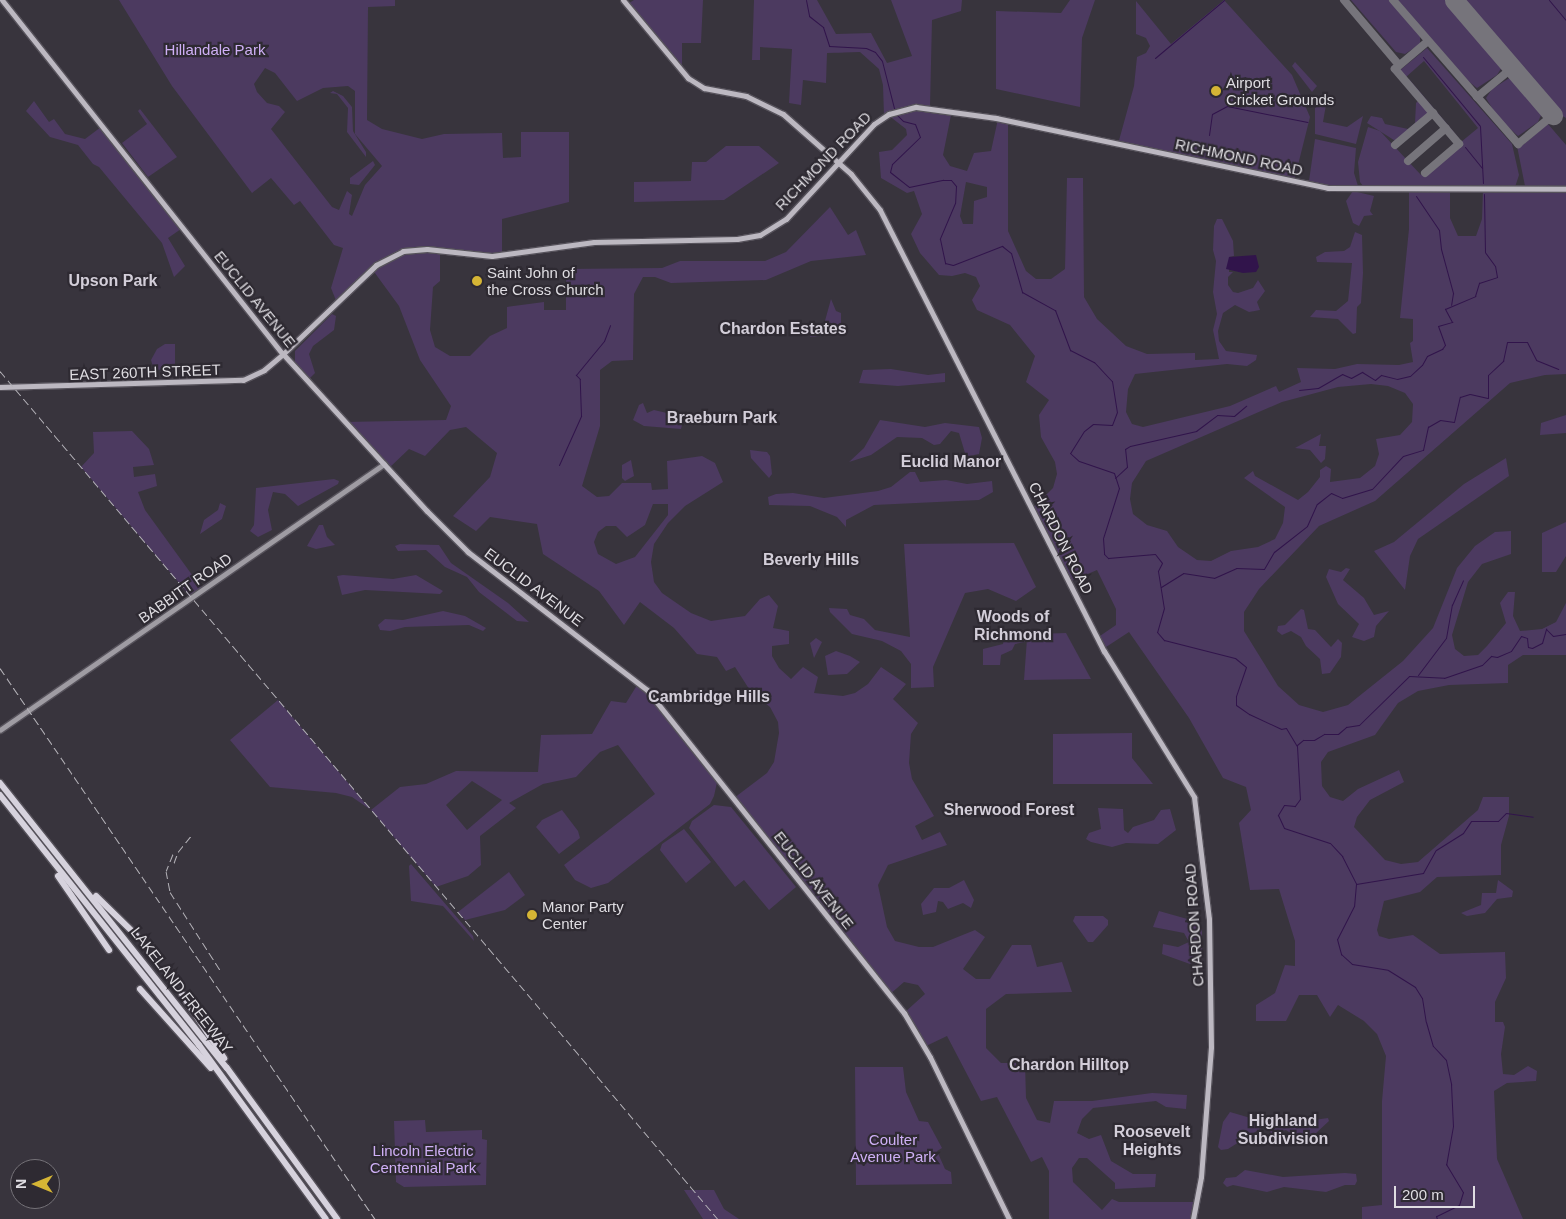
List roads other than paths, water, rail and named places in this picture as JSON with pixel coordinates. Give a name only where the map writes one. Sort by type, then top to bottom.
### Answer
[{"type":"highway","name":"LAKELAND FREEWAY","points":[[0,782],[243,1088],[337,1219]]},
{"type":"highway","name":"LAKELAND FREEWAY","points":[[0,795],[38,846],[233,1091],[313,1204]]},
{"type":"highway","points":[[38,846],[109,950]]},
{"type":"highway","points":[[60,858],[136,935]]},
{"type":"highway","points":[[140,989],[233,1091]]},
{"type":"highway","points":[[182,994],[243,1088]]},
{"type":"highway","points":[[313,1204],[320,1219]]},
{"type":"highway","points":[[313,1204],[326,1219]]},
{"type":"highway","points":[[326,1204],[342,1219]]},
{"type":"main road","name":"EUCLID AVENUE","points":[[2,0],[283,354],[384,464],[468,552],[647,690],[904,1013],[930,1057],[1009,1219]]},
{"type":"main road","name":"CHARDON ROAD","points":[[623,0],[688,78],[704,88],[746,96],[772,108],[799,127],[838,162],[870,196],[893,231],[1104,651],[1194,798],[1209,918],[1212,1047],[1201,1177],[1194,1219]]},
{"type":"main road","name":"RICHMOND ROAD","points":[[283,354],[376,265],[403,251],[427,249],[492,256],[594,242],[748,238],[774,229],[786,219],[868,129],[899,110],[930,107],[996,118],[1328,188],[1566,189]]},
{"type":"main road","name":"EAST 260TH STREET","points":[[0,387],[231,382],[254,376],[283,354]]},
{"type":"main road","name":"BABBITT ROAD","points":[[0,730],[384,464]]},
{"type":"waterway","points":[[806,0],[809,16],[823,27],[829,46],[866,48],[875,52],[882,61],[895,112]]},
{"type":"waterway","points":[[1155,58],[1224,0]]},
{"type":"waterway","points":[[1549,0],[1566,20]]},
{"type":"waterway","points":[[1423,57],[1480,126],[1483,183]]},
{"type":"waterway","points":[[1209,135],[1212,114],[1227,106],[1307,122]]},
{"type":"waterway","points":[[897,115],[903,121],[915,124],[920,137],[892,164],[890,172],[909,187],[943,180],[951,180],[956,186],[955,203],[940,239],[945,263],[953,265],[1002,246],[1011,253],[1022,292],[1055,310],[1070,350],[1094,362],[1112,381],[1117,412],[1112,425],[1093,424],[1084,431],[1070,453],[1079,461],[1114,473],[1119,488],[1103,538],[1104,554],[1108,558],[1155,554],[1162,563],[1158,571],[1164,608],[1157,632],[1164,640],[1235,658],[1246,667],[1236,696],[1236,705],[1249,714],[1281,729],[1286,728],[1297,746],[1300,799],[1295,806],[1284,805],[1278,815],[1284,828],[1330,843],[1342,856],[1356,884],[1354,906],[1337,939],[1341,954],[1352,964],[1388,970],[1415,987],[1422,998],[1433,1046],[1446,1060],[1451,1084],[1453,1126],[1446,1164],[1463,1192],[1459,1205],[1436,1216],[1437,1219]]},
{"type":"waterway","points":[[1465,147],[1482,168]]},
{"type":"waterway","points":[[1299,390],[1318,388],[1342,374],[1351,378],[1362,372],[1375,380],[1381,375],[1397,379],[1410,376],[1422,365],[1427,356],[1442,349],[1445,345],[1438,326],[1452,322],[1445,309],[1475,296],[1479,283],[1497,277],[1495,266],[1485,252],[1484,194]]},
{"type":"waterway","points":[[1416,196],[1439,230],[1441,249],[1453,293],[1451,305]]},
{"type":"waterway","points":[[559,465],[581,416],[580,379],[576,375],[604,341],[610,325]]},
{"type":"waterway","points":[[1161,587],[1183,573],[1214,578],[1236,568],[1264,569],[1274,552],[1307,526],[1317,504],[1331,493],[1342,498],[1372,489],[1403,456],[1423,450],[1428,427],[1440,420],[1454,422],[1460,397],[1470,394],[1488,398],[1488,375],[1503,361],[1507,342],[1527,342],[1536,360],[1558,369]]},
{"type":"waterway","points":[[1115,478],[1127,467],[1125,449],[1130,446],[1196,431],[1217,415],[1234,416],[1246,406]]},
{"type":"waterway","points":[[1418,675],[1446,638],[1452,605],[1463,580]]},
{"type":"waterway","points":[[1297,745],[1303,740],[1314,740],[1324,734],[1338,734],[1346,727],[1359,725],[1409,676],[1444,678],[1482,665],[1491,656],[1497,657],[1511,651],[1521,636],[1527,638],[1528,647],[1532,648],[1542,643],[1546,629],[1553,636],[1566,634]]},
{"type":"waterway","points":[[1356,884],[1423,873],[1436,850],[1463,833],[1471,821],[1498,821],[1506,813],[1533,817]]},
{"type":"railway","points":[[0,371],[718,1219]]},
{"type":"railway","points":[[0,668],[375,1219]]},
{"type":"railway","points":[[174,863],[178,852],[191,836]]},
{"type":"railway","points":[[173,854],[166,871],[170,892],[220,970]]},
{"type":"place","name":"Airport Cricket Grounds","points":[[1216,91]]},
{"type":"place","name":"Saint John of the Cross Church","points":[[477,281]]},
{"type":"place","name":"Manor Party Center","points":[[532,915]]},
{"type":"district","name":"Upson Park","points":[[113,281]]},
{"type":"district","name":"Chardon Estates","points":[[783,329]]},
{"type":"district","name":"Braeburn Park","points":[[722,418]]},
{"type":"district","name":"Euclid Manor","points":[[951,462]]},
{"type":"district","name":"Beverly Hills","points":[[811,560]]},
{"type":"district","name":"Woods of Richmond","points":[[1013,626]]},
{"type":"district","name":"Cambridge Hills","points":[[709,697]]},
{"type":"district","name":"Sherwood Forest","points":[[1009,810]]},
{"type":"district","name":"Chardon Hilltop","points":[[1069,1065]]},
{"type":"district","name":"Highland Subdivision","points":[[1283,1130]]},
{"type":"district","name":"Roosevelt Heights","points":[[1152,1141]]},
{"type":"park label","name":"Hillandale Park","points":[[215,50]]},
{"type":"park label","name":"Coulter Avenue Park","points":[[893,1148]]},
{"type":"park label","name":"Lincoln Electric Centennial Park","points":[[423,1158]]}]
